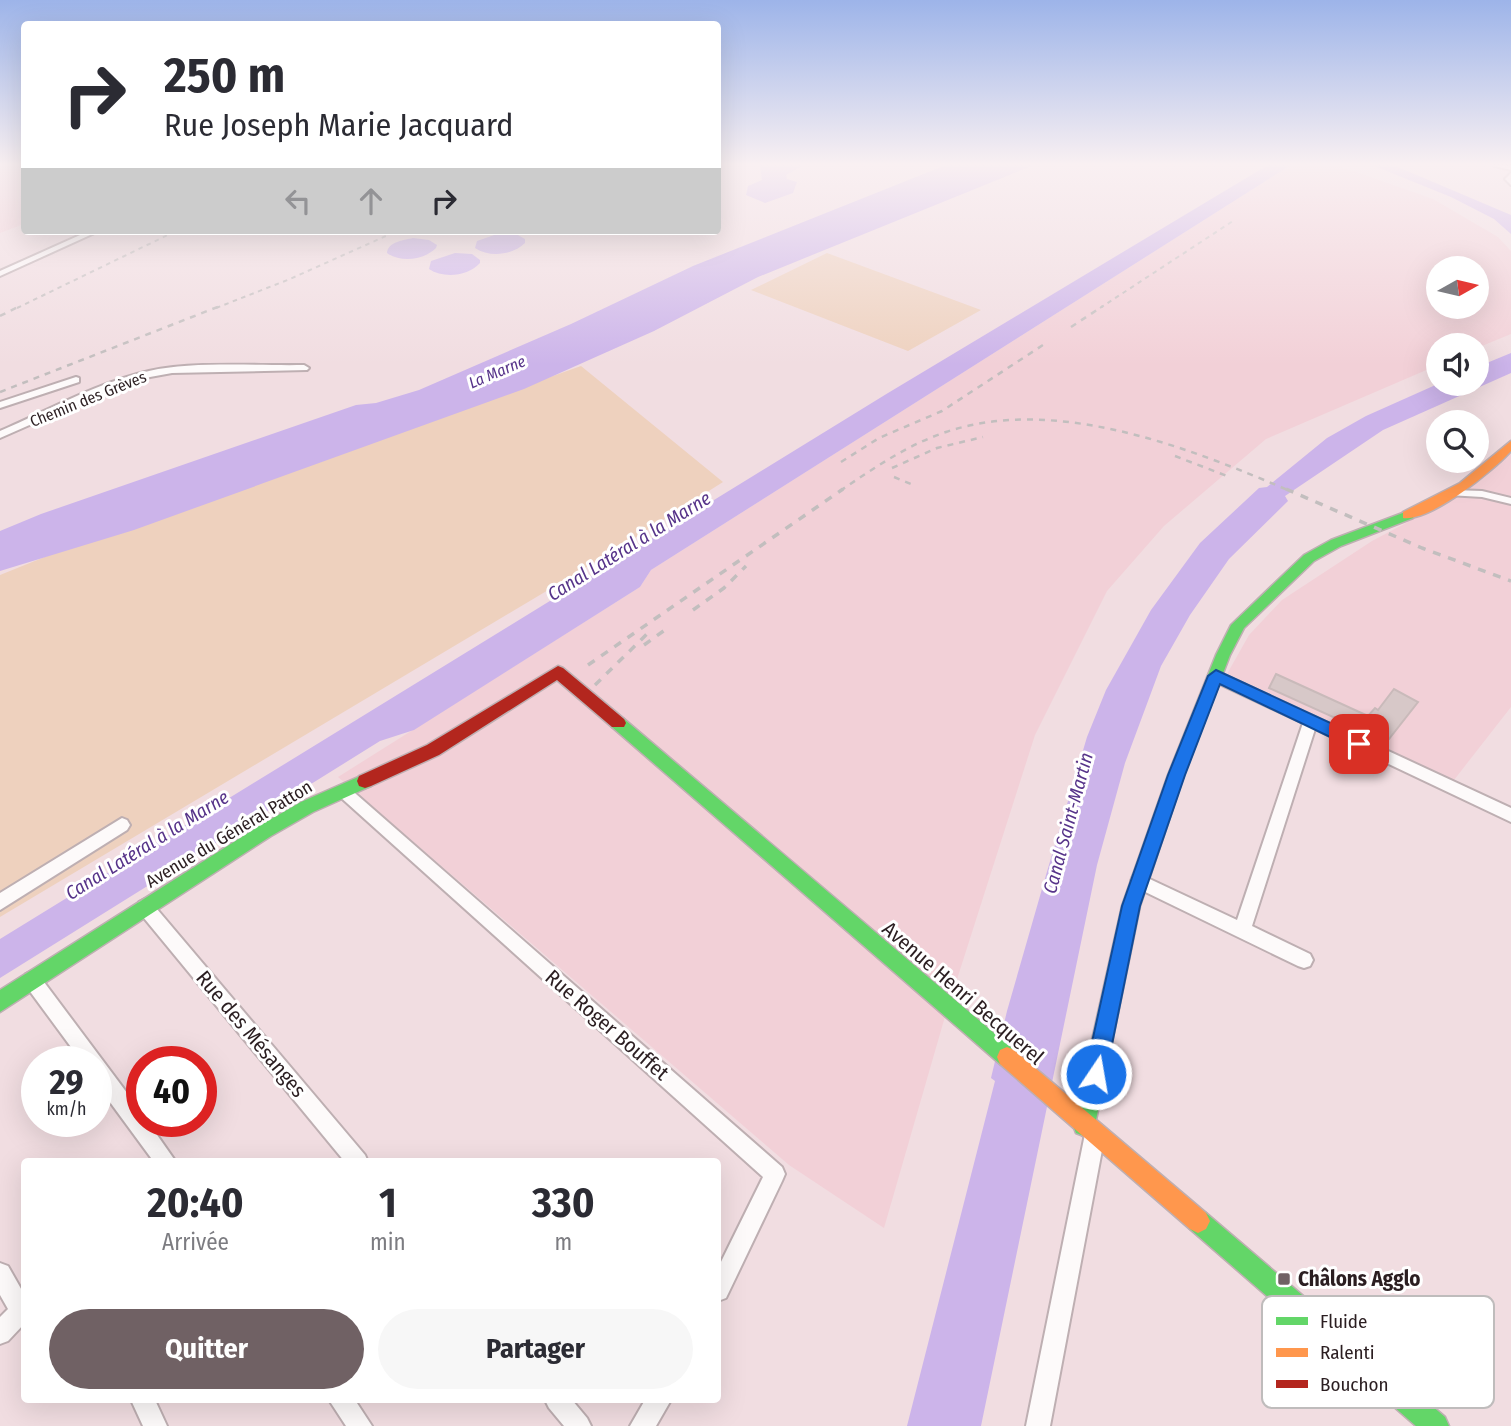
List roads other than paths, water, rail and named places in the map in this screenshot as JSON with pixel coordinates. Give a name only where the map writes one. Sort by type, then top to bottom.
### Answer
[{"type":"street","points":[[0,274],[86,235]]},
{"type":"street","name":"Chemin des Grèves","points":[[0,435],[126,380],[152,373],[172,370],[304,368]]},
{"type":"street","points":[[0,405],[76,380]]},
{"type":"street","points":[[1038,1426],[1082,1202],[1089,1130],[1131,906],[1176,775],[1238,625],[1306,560],[1336,543],[1417,514],[1494,465],[1511,444]]},
{"type":"street","points":[[1452,493],[1491,496],[1511,501]]},
{"type":"street","name":"Avenue du Général Patton","points":[[0,1002],[265,831],[307,807],[433,750],[558,672]]},
{"type":"street","name":"Avenue Henri Becquerel","points":[[558,672],[1284,1296]]},
{"type":"street","points":[[1216,676],[1511,815]]},
{"type":"street","points":[[1242,930],[1311,721]]},
{"type":"street","name":"Rue Roger Bouffet","points":[[343,791],[775,1174],[721,1284]]},
{"type":"street","points":[[0,902],[122,825]]},
{"type":"street","points":[[1139,881],[1304,960]]},
{"type":"street","name":"Rue des Mésanges","points":[[145,907],[355,1158]]},
{"type":"street","points":[[32,980],[81,1046]]},
{"type":"street","points":[[112,1089],[163,1158]]},
{"type":"street","points":[[0,1274],[21,1308]]},
{"type":"street","points":[[0,1333],[21,1313]]},
{"type":"street","points":[[144,1403],[155,1426]]},
{"type":"street","points":[[343,1403],[360,1426]]},
{"type":"street","points":[[560,1403],[579,1426]]},
{"type":"street","points":[[642,1426],[657,1403]]},
{"type":"street","name":"Avenue Henri Becquerel","points":[[1415,1408],[1436,1426]]},
{"type":"water","name":"La Marne","points":[[779,232],[870,232],[758,277],[654,331],[524,389],[134,530],[0,571],[0,531],[41,514],[356,405],[376,403],[419,390],[571,324],[693,266]]},
{"type":"water","points":[[1157,232],[1186,232],[651,570],[640,587],[414,730],[380,741],[0,978],[0,939],[888,393]]},
{"type":"water","points":[[494,235],[518,235],[525,239],[525,243],[514,250],[494,254],[475,248],[477,241]]},
{"type":"water","points":[[413,238],[429,240],[437,245],[436,248],[412,259],[387,253],[393,244]]},
{"type":"water","points":[[455,253],[472,254],[480,263],[469,271],[456,275],[429,269],[431,261]]},
{"type":"water","points":[[1511,353],[1511,373],[1489,383],[1489,362]]},
{"type":"water","name":"Canal Saint-Martin","points":[[1426,389],[1426,396],[1459,396],[1383,430],[1285,496],[1288,501],[1229,559],[1190,615],[1161,666],[1125,763],[1097,865],[981,1426],[907,1426],[995,1081],[991,1078],[1007,1011],[1087,737],[1106,690],[1151,610],[1200,543],[1259,488],[1267,487],[1327,438],[1366,416]]},
{"type":"railway","points":[[1100,308],[1217,232]]},
{"type":"railway","points":[[17,308],[168,235]]},
{"type":"railway","points":[[216,308],[290,279],[388,235]]},
{"type":"railway","points":[[0,316],[20,306]]},
{"type":"railway","points":[[0,392],[220,306]]},
{"type":"railway","points":[[1071,327],[1103,306]]},
{"type":"railway","points":[[841,462],[879,438],[942,411],[1043,345]]},
{"type":"railway","points":[[842,490],[891,458],[932,437],[988,422],[1032,420],[1077,423],[1166,444],[1210,458],[1290,491]]},
{"type":"railway","points":[[892,468],[937,448],[983,437]]},
{"type":"railway","points":[[1175,456],[1227,476]]},
{"type":"railway","points":[[894,477],[911,484]]},
{"type":"railway","points":[[1286,489],[1422,548],[1511,581]]},
{"type":"railway","points":[[588,665],[842,490]]},
{"type":"railway","points":[[693,610],[724,588],[746,566]]},
{"type":"railway","points":[[644,645],[669,627]]},
{"type":"railway","points":[[595,685],[648,633]]},
{"type":"place","name":"Châlons Agglo","points":[[1284,1279]]},
{"type":"water label","name":"Canal Latéral à la Marne","points":[[629,546]]},
{"type":"water label","name":"Canal Latéral à la Marne","points":[[147,845]]}]
